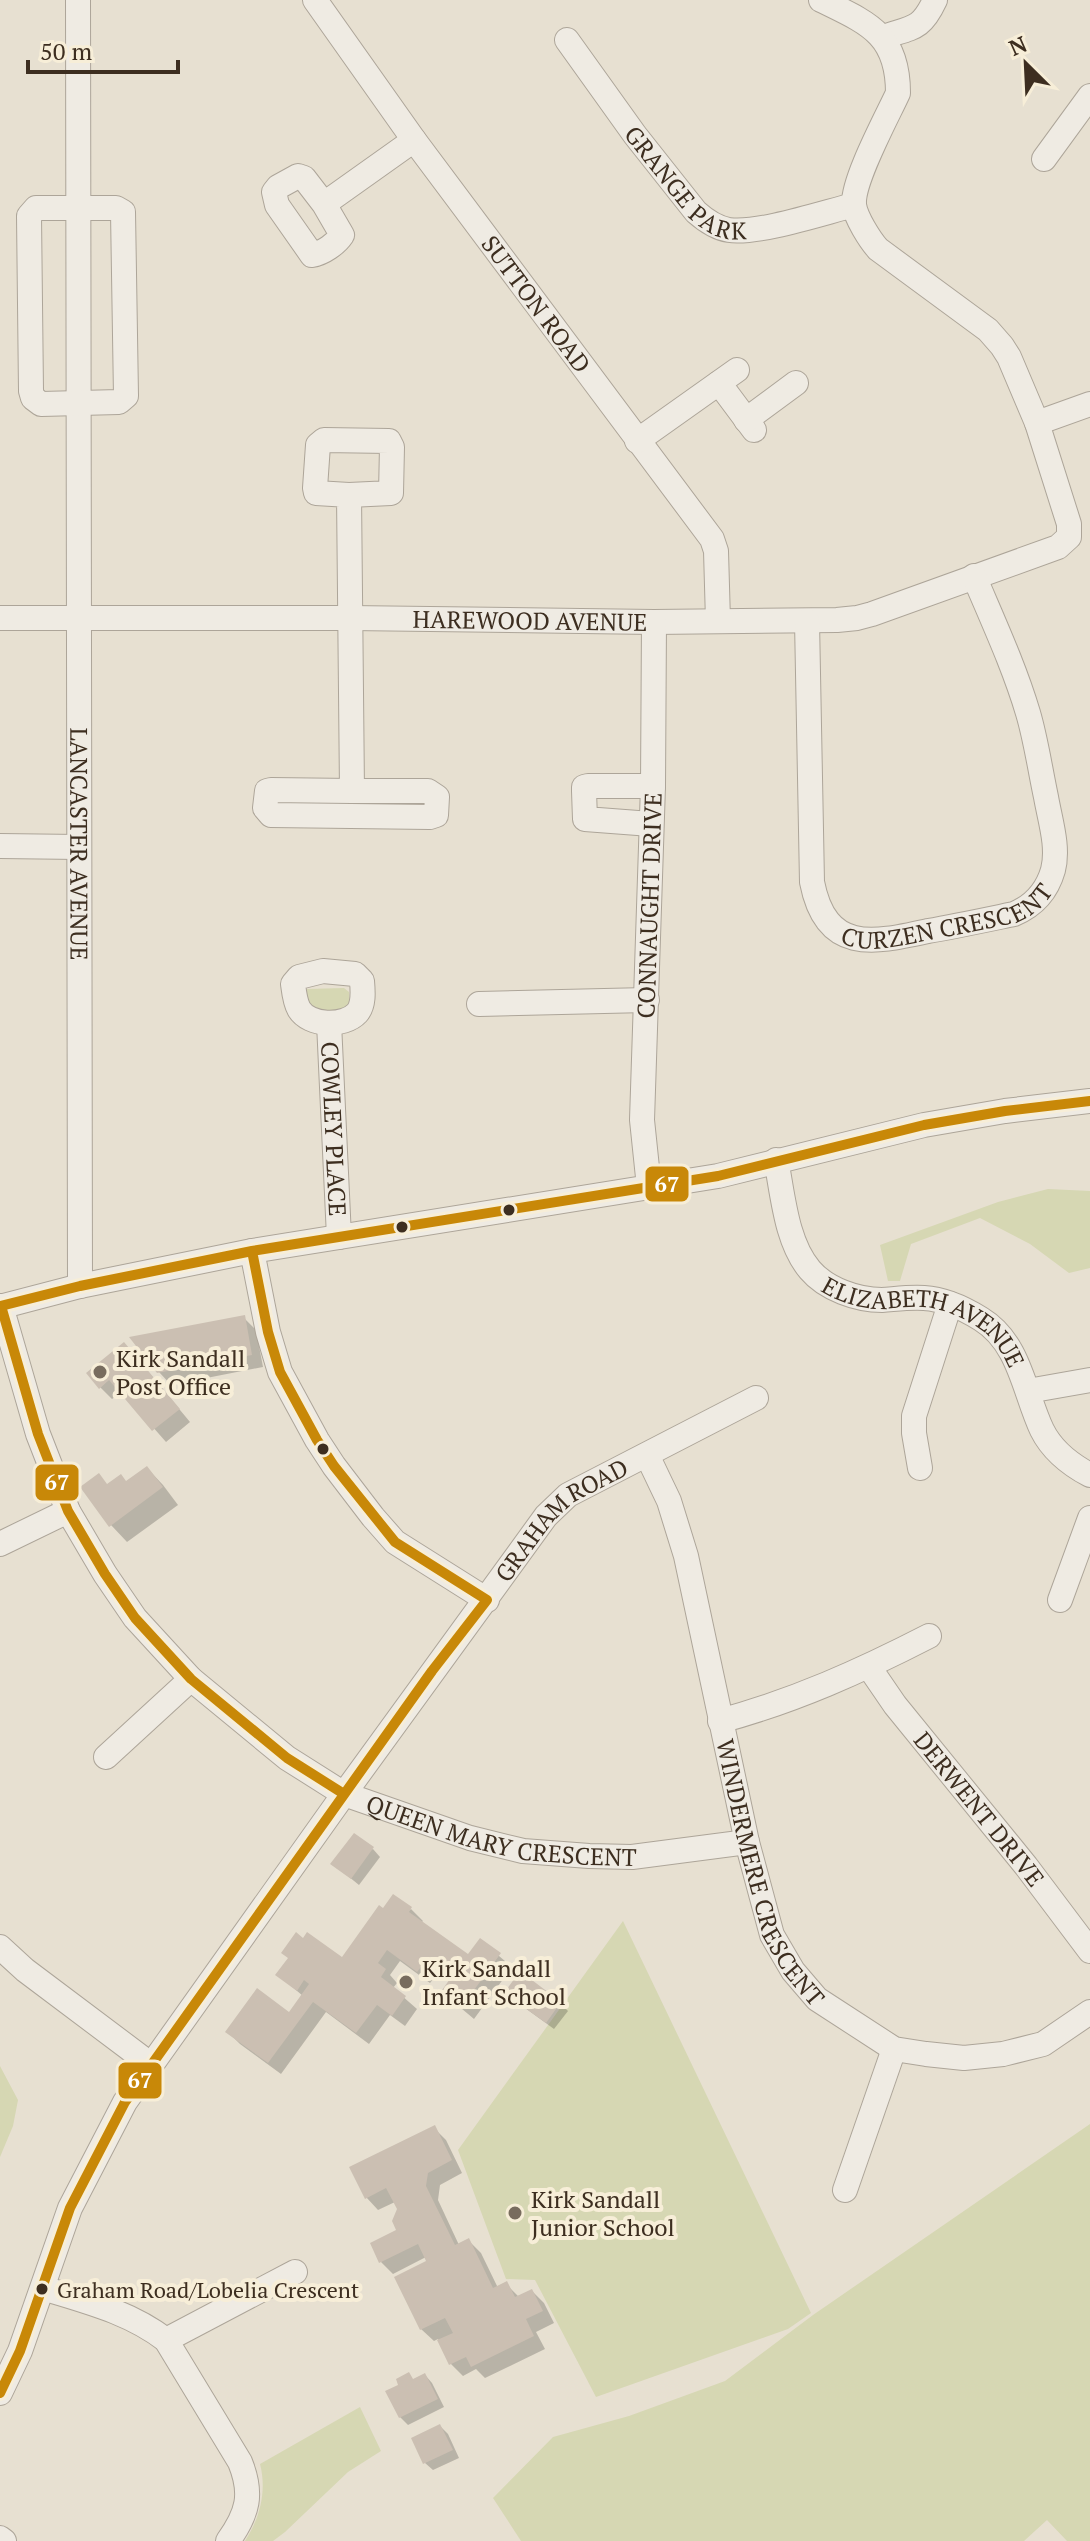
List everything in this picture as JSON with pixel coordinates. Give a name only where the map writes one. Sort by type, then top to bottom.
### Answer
[{"type":"street","name":"LANCASTER AVENUE","points":[[78,0],[80,1286]]},
{"type":"street","name":"SUTTON ROAD","points":[[315,0],[414,140],[712,539],[716,551],[718,621]]},
{"type":"street","points":[[821,0],[868,23],[883,37],[895,60],[898,93],[862,172],[854,205],[868,238],[878,249],[988,330],[1009,357],[1037,423],[1090,404]]},
{"type":"street","points":[[883,37],[918,25],[926,18],[935,0]]},
{"type":"street","name":"GRANGE PARK","points":[[567,40],[635,135],[696,212],[708,222],[726,230],[749,230],[854,205]]},
{"type":"street","points":[[1044,159],[1082,124],[1090,96]]},
{"type":"street","points":[[324,204],[414,140]]},
{"type":"street","points":[[36,208],[116,208],[123,212],[126,396],[119,402],[77,403],[41,404],[33,398],[31,391],[29,216],[36,208]]},
{"type":"street","points":[[637,441],[728,376],[750,425],[796,383]]},
{"type":"street","name":"HAREWOOD AVENUE","points":[[0,618],[654,622],[857,618],[1058,547],[1069,537],[1069,524],[1037,423]]},
{"type":"street","points":[[349,495],[352,791]]},
{"type":"street","name":"CURZEN CRESCENT","points":[[807,621],[812,882],[821,912],[841,933],[875,942],[1014,914],[1026,908],[1045,888],[1055,855],[1053,833],[1028,714],[1013,669],[974,576]]},
{"type":"street","name":"CONNAUGHT DRIVE","points":[[649,1187],[642,1120],[653,786],[654,622]]},
{"type":"street","points":[[651,824],[585,819],[584,787],[653,786]]},
{"type":"street","points":[[271,790],[352,791],[428,791],[437,797],[438,810],[436,815],[430,817],[414,817],[271,815],[265,808],[265,794],[271,790]]},
{"type":"street","points":[[0,846],[79,847]]},
{"type":"street","points":[[479,1004],[647,1000]]},
{"type":"street","name":"COWLEY PLACE","points":[[329,1023],[339,1237]]},
{"type":"street","points":[[1,1306],[80,1286],[252,1251],[718,1176],[924,1125],[1090,1101]]},
{"type":"street","name":"ELIZABETH AVENUE","points":[[776,1160],[798,1254],[811,1271],[825,1284],[852,1295],[879,1300],[927,1298],[950,1304],[983,1321],[1015,1357],[1043,1432],[1073,1466],[1090,1475]]},
{"type":"street","points":[[252,1251],[268,1332],[280,1372],[325,1453],[395,1542],[487,1600]]},
{"type":"street","points":[[920,1468],[914,1416],[950,1304]]},
{"type":"street","name":"QUEEN MARY CRESCENT","points":[[1,1306],[38,1434],[68,1511],[105,1574],[135,1618],[191,1679],[287,1758],[344,1794],[470,1838],[523,1851],[632,1857],[747,1842]]},
{"type":"street","points":[[1028,1391],[1090,1380]]},
{"type":"street","name":"GRAHAM ROAD","points":[[0,2393],[20,2351],[70,2208],[125,2102],[546,1516],[568,1495],[756,1398]]},
{"type":"street","name":"WINDERMERE CRESCENT","points":[[647,1455],[669,1501],[686,1556],[747,1842],[772,1935],[793,1971],[817,1999],[894,2049],[964,2058],[1003,2054],[1043,2044],[1090,2012]]},
{"type":"street","points":[[0,1544],[68,1511]]},
{"type":"street","points":[[1060,1600],[1090,1518]]},
{"type":"street","points":[[720,1721],[791,1700],[869,1667],[929,1636]]},
{"type":"street","name":"DERWENT DRIVE","points":[[869,1667],[895,1705],[1026,1866],[1090,1951]]},
{"type":"street","points":[[106,1757],[191,1679]]},
{"type":"street","points":[[0,1947],[25,1970],[150,2064]]},
{"type":"street","points":[[845,2190],[894,2049]]},
{"type":"street","points":[[166,2340],[295,2272]]},
{"type":"street","points":[[43,2288],[120,2313],[151,2328],[166,2340],[240,2462],[248,2481],[246,2506],[228,2541]]},
{"type":"green space","points":[[344,988],[349,992],[350,1004],[343,1011],[308,1012],[303,992],[307,989]]},
{"type":"green space","points":[[1048,1189],[1090,1191],[1090,1268],[1069,1273],[1030,1244],[980,1218],[911,1244],[900,1281],[888,1281],[880,1245],[998,1202]]},
{"type":"green space","points":[[623,1921],[811,2313],[788,2329],[596,2397],[535,2280],[506,2279],[458,2150]]},
{"type":"green space","points":[[0,2066],[18,2100],[13,2126],[0,2157]]},
{"type":"green space","points":[[1090,2124],[1090,2541],[1067,2541],[1047,2520],[1024,2541],[521,2541],[493,2498],[553,2437],[629,2416],[725,2381],[813,2315]]},
{"type":"green space","points":[[360,2407],[381,2451],[348,2472],[273,2541],[245,2541],[261,2504],[263,2484],[260,2464]]},
{"type":"building","points":[[245,1315],[252,1355],[157,1373],[129,1337]]},
{"type":"building","points":[[124,1342],[180,1409],[152,1431],[109,1380],[99,1389],[86,1373]]},
{"type":"building","points":[[147,1466],[163,1487],[109,1527],[80,1487],[99,1473],[107,1484],[121,1474],[126,1481]]},
{"type":"building","points":[[354,1833],[374,1847],[351,1879],[330,1864]]},
{"type":"building","points":[[393,1894],[412,1907],[409,1912],[468,1954],[480,1938],[501,1953],[461,2008],[440,1993],[452,1976],[428,1958],[417,1972],[387,1950],[378,1963],[386,1969],[381,1977],[406,1996],[392,2016],[377,2005],[356,2033],[313,2002],[268,2063],[225,2032],[257,1988],[289,2012],[309,1984],[304,1980],[297,1991],[275,1975],[288,1958],[281,1953],[296,1932],[303,1938],[307,1932],[342,1957],[379,1905],[383,1908]]},
{"type":"building","points":[[520,1971],[561,2002],[546,2023],[504,1993]]},
{"type":"building","points":[[435,2125],[452,2160],[428,2173],[426,2186],[455,2245],[469,2238],[493,2288],[507,2281],[515,2297],[532,2289],[543,2311],[526,2319],[534,2336],[471,2367],[466,2357],[449,2365],[437,2340],[453,2333],[445,2318],[420,2330],[394,2277],[426,2261],[418,2244],[379,2263],[370,2243],[396,2230],[392,2221],[397,2209],[386,2188],[365,2199],[349,2167]]},
{"type":"building","points":[[409,2372],[413,2379],[425,2373],[438,2399],[399,2418],[385,2391],[398,2385],[396,2379]]},
{"type":"building","points":[[440,2424],[453,2450],[423,2464],[411,2438]]},
{"type":"transit line","name":"67","points":[[344,1794],[287,1758],[191,1679],[135,1618],[68,1511],[38,1434],[1,1306],[80,1286],[252,1251],[718,1176],[924,1125],[1090,1101]]},
{"type":"transit line","name":"67","points":[[0,2393],[20,2351],[70,2208],[125,2102],[432,1671],[487,1600],[395,1542],[334,1466],[280,1372],[268,1332],[252,1251]]},
{"type":"place","name":"Kirk Sandall Post Office","points":[[100,1372]]},
{"type":"place","name":"Kirk Sandall Infant School","points":[[406,1982]]},
{"type":"place","name":"Kirk Sandall Junior School","points":[[515,2213]]},
{"type":"place","name":"Graham Road/Lobelia Crescent","points":[[42,2289]]}]
